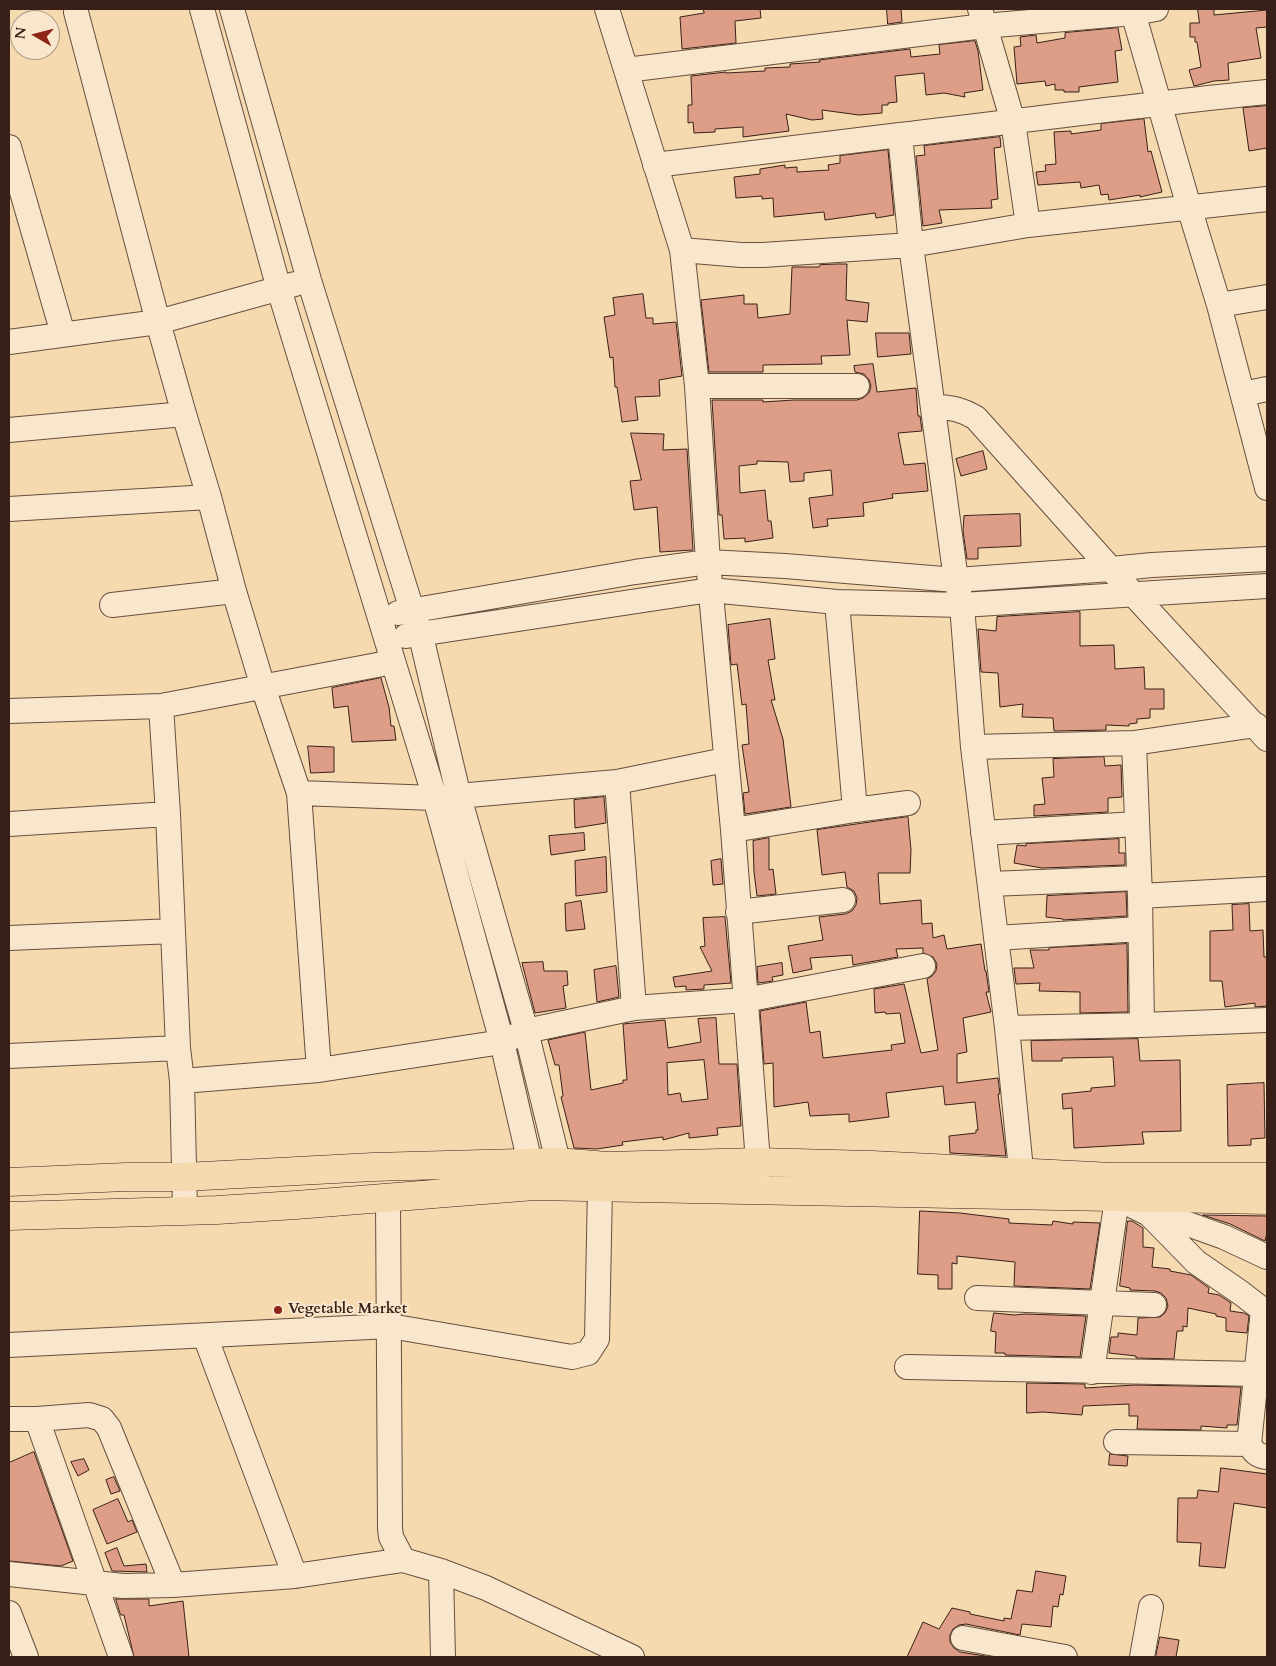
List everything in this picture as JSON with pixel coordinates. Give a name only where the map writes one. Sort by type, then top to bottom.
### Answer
[{"type":"main road","points":[[9,1182],[126,1177],[184,1177],[374,1167],[561,1174],[607,1166],[758,1162],[872,1165],[1117,1198],[1267,1200]]},
{"type":"main road","points":[[9,1216],[286,1206],[388,1199],[532,1174]]},
{"type":"main road","points":[[561,1174],[600,1187],[756,1190],[1023,1185],[1113,1177],[1267,1177]]},
{"type":"street","points":[[227,9],[202,10],[279,289],[435,798],[502,1042],[532,1174]]},
{"type":"street","points":[[232,9],[308,280],[420,632],[459,797],[526,1031],[561,1174]]},
{"type":"street","points":[[607,9],[682,250],[697,386],[710,590],[733,830],[758,1162],[756,1190]]},
{"type":"street","points":[[626,70],[982,17],[1141,10],[1159,103],[1219,305],[1266,480]]},
{"type":"street","points":[[76,12],[158,322],[234,591],[263,687],[299,793],[319,1070]]},
{"type":"street","points":[[982,17],[1013,122],[1028,225]]},
{"type":"street","points":[[655,165],[1159,103],[1267,92]]},
{"type":"street","points":[[900,135],[911,245],[956,580],[962,605],[973,747],[1007,1028],[1023,1185]]},
{"type":"street","points":[[9,147],[16,197],[63,334]]},
{"type":"street","points":[[682,250],[763,255],[911,245],[1028,225],[1267,199]]},
{"type":"street","points":[[9,342],[158,322],[308,280]]},
{"type":"street","points":[[1219,305],[1267,297]]},
{"type":"street","points":[[697,386],[857,386]]},
{"type":"street","points":[[1243,394],[1267,389]]},
{"type":"street","points":[[933,408],[950,407],[964,410],[976,418],[1134,595],[1262,732]]},
{"type":"street","points":[[9,430],[184,414]]},
{"type":"street","points":[[9,509],[209,497]]},
{"type":"street","points":[[379,618],[412,610],[635,572],[708,562],[785,566],[956,580],[1152,565],[1267,559]]},
{"type":"street","points":[[9,711],[161,706],[263,687],[390,651],[420,632],[710,590],[837,602],[962,605],[1267,586]]},
{"type":"street","points":[[112,605],[234,591]]},
{"type":"street","points":[[837,602],[855,810]]},
{"type":"street","points":[[161,706],[168,814],[178,1048],[182,1081],[184,1210]]},
{"type":"street","points":[[973,747],[1134,742],[1262,732]]},
{"type":"street","points":[[1134,742],[1140,887],[1142,1025]]},
{"type":"street","points":[[299,793],[435,798],[459,797],[617,782],[725,760]]},
{"type":"street","points":[[617,782],[634,1008]]},
{"type":"street","points":[[733,830],[908,803]]},
{"type":"street","points":[[9,824],[168,814]]},
{"type":"street","points":[[983,833],[1137,824]]},
{"type":"street","points":[[990,884],[1267,889]]},
{"type":"street","points":[[738,912],[843,900]]},
{"type":"street","points":[[996,938],[1140,929]]},
{"type":"street","points":[[9,938],[172,932]]},
{"type":"street","points":[[182,1081],[319,1070],[502,1042],[526,1031],[634,1008],[745,1000],[923,966]]},
{"type":"street","points":[[1007,1028],[1267,1020]]},
{"type":"street","points":[[9,1056],[178,1048]]},
{"type":"street","points":[[9,1345],[390,1326],[572,1358],[588,1353],[597,1339],[600,1187]]},
{"type":"street","points":[[1092,1372],[1117,1198],[1149,1214],[1185,1223],[1224,1237],[1267,1257]]},
{"type":"street","points":[[388,1199],[390,1528],[391,1537],[403,1560]]},
{"type":"street","points":[[1116,1442],[1258,1451],[1257,1374],[1265,1311],[1196,1262],[1149,1214]]},
{"type":"street","points":[[977,1298],[1154,1305]]},
{"type":"street","points":[[205,1336],[295,1576]]},
{"type":"street","points":[[907,1367],[1257,1374]]},
{"type":"street","points":[[9,1419],[89,1415],[102,1419],[109,1428],[173,1586]]},
{"type":"street","points":[[37,1419],[121,1657]]},
{"type":"street","points":[[9,1574],[123,1586],[173,1586],[295,1576],[403,1560],[441,1571],[486,1588],[632,1657]]},
{"type":"street","points":[[441,1571],[443,1657]]},
{"type":"street","points":[[1142,1657],[1151,1606]]},
{"type":"street","points":[[9,1613],[26,1657]]},
{"type":"street","points":[[963,1638],[1065,1657]]},
{"type":"building","points":[[703,9],[760,9],[761,18],[735,21],[736,43],[682,49],[680,17],[704,13]]},
{"type":"building","points":[[887,9],[901,9],[902,22],[888,24]]},
{"type":"building","points":[[1198,9],[1214,9],[1214,15],[1267,10],[1267,27],[1256,28],[1261,58],[1228,63],[1229,80],[1214,81],[1194,86],[1189,70],[1201,67],[1197,42],[1195,42],[1195,37],[1190,37],[1190,23],[1199,23]]},
{"type":"building","points":[[1118,28],[1122,50],[1115,51],[1118,82],[1079,87],[1079,92],[1055,90],[1055,84],[1046,86],[1045,81],[1017,84],[1014,47],[1021,46],[1020,37],[1036,35],[1037,43],[1065,38],[1065,33]]},
{"type":"building","points":[[975,41],[983,90],[964,93],[965,97],[944,93],[926,95],[924,73],[895,76],[897,102],[882,105],[882,113],[859,115],[822,110],[823,119],[812,120],[786,114],[789,131],[743,137],[743,127],[715,129],[715,132],[694,133],[693,122],[688,123],[688,105],[692,105],[691,76],[726,72],[765,71],[765,68],[790,67],[790,64],[820,62],[819,60],[910,49],[911,57],[940,54],[939,45]]},
{"type":"building","points":[[1267,106],[1267,148],[1249,151],[1243,108]]},
{"type":"building","points":[[1144,119],[1148,152],[1151,151],[1162,192],[1140,197],[1140,195],[1109,200],[1108,194],[1101,195],[1099,185],[1081,188],[1080,182],[1038,185],[1036,172],[1046,171],[1045,165],[1056,164],[1054,132],[1071,131],[1071,134],[1101,130],[1101,124]]},
{"type":"building","points":[[1000,137],[1001,147],[994,148],[998,199],[991,200],[992,208],[939,210],[942,223],[923,226],[916,156],[925,155],[924,146]]},
{"type":"building","points":[[888,150],[894,215],[876,218],[875,213],[825,220],[824,212],[774,217],[773,198],[762,199],[762,196],[736,198],[734,177],[760,174],[760,169],[785,165],[785,168],[797,167],[797,172],[829,170],[828,165],[840,163],[840,156]]},
{"type":"building","points":[[847,264],[846,300],[869,303],[867,322],[847,320],[850,355],[821,356],[822,364],[763,365],[763,372],[709,372],[701,300],[744,295],[744,304],[757,304],[758,318],[790,314],[792,267]]},
{"type":"building","points":[[643,294],[646,318],[653,318],[653,324],[676,322],[682,376],[659,380],[660,396],[635,397],[638,420],[622,422],[617,387],[615,387],[613,357],[610,358],[604,317],[615,315],[613,298]]},
{"type":"building","points":[[876,333],[909,333],[911,354],[878,357]]},
{"type":"building","points":[[873,364],[877,392],[916,388],[918,416],[920,416],[922,431],[898,433],[904,465],[925,463],[928,491],[892,494],[893,498],[863,503],[864,516],[827,519],[828,526],[813,528],[809,498],[833,495],[831,470],[804,473],[804,481],[790,482],[788,462],[757,461],[757,464],[739,466],[740,493],[765,490],[768,521],[771,521],[773,538],[745,542],[745,538],[724,539],[722,515],[719,515],[712,400],[763,400],[763,402],[857,400],[869,393],[871,386],[864,374],[855,372],[854,366]]},
{"type":"building","points":[[631,433],[664,434],[663,450],[687,449],[693,550],[660,552],[657,507],[634,510],[630,481],[641,480]]},
{"type":"building","points":[[983,451],[987,469],[961,476],[956,459]]},
{"type":"building","points":[[1020,514],[1021,546],[978,548],[978,559],[967,559],[963,531],[964,516]]},
{"type":"building","points":[[1080,612],[1080,646],[1114,645],[1115,669],[1144,667],[1145,689],[1164,689],[1164,709],[1150,709],[1150,718],[1137,719],[1137,723],[1129,724],[1129,726],[1106,725],[1106,730],[1054,731],[1053,718],[1022,717],[1023,704],[1000,707],[998,673],[981,672],[978,629],[996,631],[997,617]]},
{"type":"building","points":[[770,619],[775,659],[768,660],[775,700],[771,700],[783,739],[791,807],[745,814],[743,793],[749,792],[742,745],[749,744],[746,704],[742,705],[737,664],[731,665],[728,625]]},
{"type":"building","points":[[381,678],[389,707],[391,726],[394,726],[396,740],[352,742],[348,706],[334,708],[332,688]]},
{"type":"building","points":[[308,746],[334,747],[334,772],[311,773]]},
{"type":"building","points":[[1104,757],[1105,766],[1121,765],[1122,797],[1108,798],[1108,812],[1034,816],[1034,805],[1045,804],[1042,778],[1054,777],[1053,759]]},
{"type":"building","points":[[604,797],[606,823],[575,828],[574,800]]},
{"type":"building","points":[[908,817],[911,850],[910,873],[878,873],[880,904],[921,900],[922,924],[932,923],[933,938],[944,935],[947,949],[981,944],[989,992],[986,992],[991,1012],[963,1018],[967,1052],[957,1054],[957,1083],[998,1078],[1000,1094],[998,1094],[1006,1156],[950,1153],[949,1136],[976,1133],[976,1130],[978,1130],[975,1102],[945,1105],[943,1086],[886,1093],[889,1117],[849,1122],[849,1114],[810,1116],[808,1102],[774,1107],[773,1063],[764,1064],[760,1011],[806,1002],[810,1033],[820,1031],[823,1058],[892,1050],[891,1045],[905,1043],[900,1013],[875,1013],[874,989],[904,984],[921,1053],[938,1050],[927,979],[936,971],[937,964],[933,957],[923,953],[923,948],[896,949],[898,957],[853,965],[852,955],[810,958],[812,969],[793,973],[788,946],[823,940],[819,917],[845,914],[852,911],[856,905],[857,898],[854,891],[847,887],[845,872],[822,875],[817,830]]},
{"type":"building","points":[[584,833],[585,850],[551,855],[549,836]]},
{"type":"building","points":[[769,838],[769,870],[773,869],[776,894],[757,896],[753,841]]},
{"type":"building","points":[[1119,839],[1119,853],[1125,853],[1125,865],[1042,868],[1014,863],[1017,845],[1026,846],[1026,844]]},
{"type":"building","points":[[606,857],[607,892],[576,896],[575,861]]},
{"type":"building","points":[[721,859],[723,884],[713,885],[711,861]]},
{"type":"building","points":[[1126,892],[1127,916],[1063,920],[1046,917],[1047,896]]},
{"type":"building","points":[[581,901],[585,929],[566,931],[565,904]]},
{"type":"building","points":[[1249,904],[1250,931],[1263,930],[1264,957],[1267,957],[1267,1006],[1255,1007],[1255,1003],[1225,1007],[1222,981],[1210,981],[1210,931],[1233,930],[1232,905]]},
{"type":"building","points":[[725,917],[731,983],[704,985],[704,989],[686,990],[686,986],[675,987],[673,977],[712,971],[700,947],[705,946],[703,918]]},
{"type":"building","points":[[1127,944],[1128,1012],[1080,1013],[1080,992],[1039,991],[1040,983],[1016,984],[1014,968],[1034,968],[1030,950]]},
{"type":"building","points":[[543,962],[544,971],[567,971],[568,985],[563,986],[566,1008],[535,1013],[522,963]]},
{"type":"building","points":[[782,963],[783,975],[772,977],[773,981],[758,983],[757,967]]},
{"type":"building","points":[[616,966],[619,997],[597,1002],[594,970]]},
{"type":"building","points":[[716,1018],[719,1064],[737,1064],[741,1126],[717,1128],[718,1135],[689,1138],[689,1133],[663,1140],[663,1137],[622,1142],[623,1145],[597,1149],[574,1148],[561,1097],[563,1096],[559,1065],[555,1065],[548,1040],[585,1032],[591,1090],[623,1083],[623,1080],[627,1080],[623,1024],[665,1020],[668,1048],[701,1042],[698,1019]],"holes":[[[704,1060],[708,1099],[682,1102],[680,1093],[668,1095],[667,1063]]]},
{"type":"building","points":[[1138,1039],[1140,1061],[1180,1060],[1181,1131],[1142,1132],[1144,1144],[1074,1148],[1072,1108],[1063,1109],[1062,1094],[1091,1091],[1091,1088],[1115,1086],[1113,1057],[1062,1058],[1062,1061],[1032,1061],[1031,1041]]},
{"type":"building","points":[[1264,1083],[1265,1138],[1251,1139],[1251,1145],[1228,1146],[1227,1085]]},
{"type":"building","points":[[920,1211],[960,1213],[1009,1219],[1009,1223],[1052,1225],[1053,1221],[1073,1224],[1073,1222],[1100,1223],[1090,1289],[1014,1286],[1015,1262],[957,1256],[957,1264],[952,1263],[952,1289],[938,1289],[938,1275],[918,1274]]},
{"type":"building","points":[[1203,1215],[1267,1216],[1265,1241],[1230,1224]]},
{"type":"building","points":[[1128,1221],[1132,1221],[1143,1228],[1143,1247],[1154,1248],[1152,1267],[1170,1269],[1170,1271],[1191,1275],[1209,1288],[1208,1293],[1219,1295],[1231,1303],[1230,1311],[1244,1313],[1249,1316],[1247,1333],[1226,1331],[1226,1318],[1188,1308],[1187,1327],[1183,1326],[1183,1331],[1177,1331],[1174,1359],[1136,1358],[1136,1356],[1109,1353],[1111,1337],[1118,1337],[1118,1333],[1137,1335],[1138,1318],[1160,1317],[1165,1313],[1168,1306],[1166,1298],[1161,1293],[1130,1290],[1130,1288],[1120,1286]]},
{"type":"building","points":[[994,1313],[1086,1316],[1080,1357],[1005,1355],[1005,1353],[995,1353],[996,1332],[991,1331]]},
{"type":"building","points":[[1027,1383],[1085,1384],[1085,1388],[1135,1385],[1241,1387],[1237,1425],[1227,1425],[1227,1428],[1201,1426],[1201,1430],[1137,1429],[1138,1416],[1129,1416],[1129,1404],[1083,1406],[1082,1415],[1043,1412],[1027,1413]]},
{"type":"building","points":[[34,1452],[73,1561],[61,1566],[9,1561],[9,1463]]},
{"type":"building","points":[[1110,1454],[1128,1456],[1127,1466],[1109,1465]]},
{"type":"building","points":[[84,1459],[89,1470],[78,1476],[71,1462]]},
{"type":"building","points":[[1221,1468],[1267,1474],[1267,1508],[1234,1503],[1225,1568],[1199,1566],[1201,1543],[1177,1542],[1178,1498],[1197,1498],[1198,1490],[1218,1492]]},
{"type":"building","points":[[114,1477],[120,1491],[111,1494],[106,1480]]},
{"type":"building","points":[[118,1499],[128,1522],[132,1520],[137,1532],[107,1544],[93,1510]]},
{"type":"building","points":[[117,1548],[124,1566],[146,1564],[147,1572],[112,1571],[105,1553]]},
{"type":"building","points":[[1036,1571],[1066,1576],[1063,1595],[1060,1594],[1058,1607],[1053,1606],[1051,1627],[1022,1624],[1020,1635],[966,1624],[959,1625],[953,1629],[950,1635],[950,1642],[954,1648],[960,1652],[991,1657],[907,1657],[923,1622],[939,1629],[952,1608],[1004,1621],[1004,1618],[1011,1619],[1017,1590],[1032,1592]]},
{"type":"building","points":[[116,1599],[149,1599],[149,1606],[183,1601],[189,1657],[134,1657],[124,1615],[121,1615]]},
{"type":"building","points":[[1160,1637],[1179,1640],[1176,1657],[1156,1657]]},
{"type":"place","name":"Vegetable Market","points":[[278,1310]]}]
